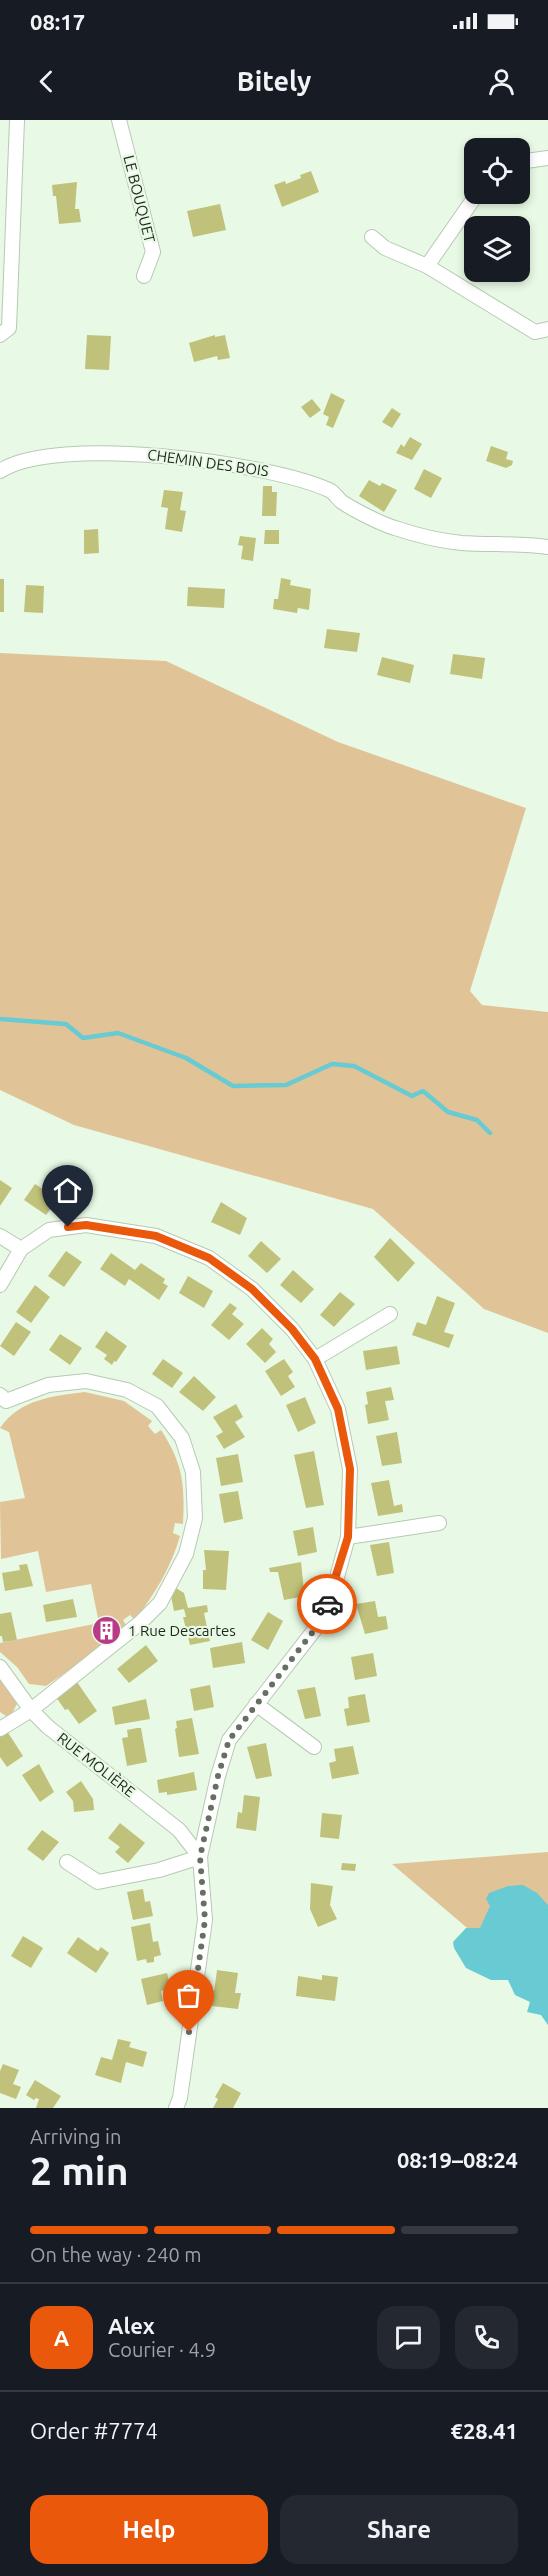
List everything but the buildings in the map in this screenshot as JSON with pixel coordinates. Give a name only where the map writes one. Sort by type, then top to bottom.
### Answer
[{"type":"street","points":[[0,335],[9,328],[7,214],[17,120]]},
{"type":"street","name":"LE BOUQUET","points":[[119,120],[153,252],[144,276]]},
{"type":"street","points":[[530,160],[548,158]]},
{"type":"street","points":[[427,266],[470,204]]},
{"type":"street","points":[[372,237],[385,249],[427,266],[535,332],[548,329]]},
{"type":"street","name":"CHEMIN DES BOIS","points":[[0,471],[14,462],[29,458],[86,453],[144,454],[273,471],[331,491],[343,502],[394,528],[459,542],[548,547]]},
{"type":"street","points":[[0,1285],[21,1249],[49,1230],[86,1225],[156,1236],[209,1258],[252,1289],[292,1329],[315,1359],[338,1409],[350,1469],[348,1537],[334,1588],[319,1624],[288,1667],[229,1740],[218,1776],[200,1857],[205,1920],[180,2098],[176,2108]]},
{"type":"street","points":[[0,1236],[21,1249]]},
{"type":"street","points":[[315,1359],[390,1314]]},
{"type":"street","points":[[0,1729],[31,1710],[133,1631],[160,1603],[186,1554],[195,1518],[194,1472],[182,1438],[157,1406],[127,1390],[86,1381],[48,1385],[2,1401]]},
{"type":"street","points":[[348,1537],[439,1523]]},
{"type":"street","name":"RUE MOLIÈRE","points":[[0,1667],[31,1710],[48,1727],[179,1830],[200,1857]]},
{"type":"street","points":[[256,1704],[314,1747]]},
{"type":"street","points":[[67,1862],[98,1882],[159,1870],[200,1857]]},
{"type":"shaded area","points":[[0,653],[166,661],[338,742],[526,808],[470,991],[482,1005],[548,1012],[548,1333],[484,1309],[373,1209],[74,1125],[0,1090]]},
{"type":"shaded area","points":[[85,1392],[124,1401],[152,1421],[148,1426],[155,1434],[161,1430],[174,1453],[181,1475],[184,1497],[183,1524],[175,1523],[173,1533],[180,1536],[172,1559],[156,1590],[135,1620],[130,1615],[123,1620],[127,1627],[112,1640],[46,1686],[29,1684],[17,1667],[0,1652],[0,1643],[99,1623],[91,1584],[46,1592],[38,1551],[1,1559],[0,1502],[25,1498],[9,1432],[0,1428],[8,1418],[27,1405],[61,1395]]},
{"type":"shaded area","points":[[0,1678],[17,1704],[12,1713],[6,1716],[0,1712]]},
{"type":"shaded area","points":[[548,1852],[548,1997],[392,1864]]},
{"type":"water","points":[[523,1885],[537,1893],[548,1905],[548,2025],[541,2015],[527,2012],[530,2002],[515,1995],[508,1980],[491,1980],[466,1968],[454,1948],[453,1942],[466,1928],[480,1928],[490,1906],[486,1899],[489,1893],[508,1886]]},
{"type":"waterway","points":[[0,1019],[66,1024],[83,1038],[118,1033],[186,1058],[233,1086],[286,1085],[332,1064],[354,1066],[412,1096],[423,1091],[448,1112],[477,1120],[490,1133]]},
{"type":"way so far","points":[[189,2032],[205,1920],[200,1857],[218,1776],[229,1740],[288,1667],[319,1624],[327,1604]]},
{"type":"place","name":"1 Rue Descartes","points":[[107,1631]]},
{"type":"route","points":[[68,1227],[86,1225],[156,1236],[209,1258],[252,1289],[292,1329],[315,1359],[338,1409],[350,1469],[348,1537],[334,1588],[327,1604]]}]
